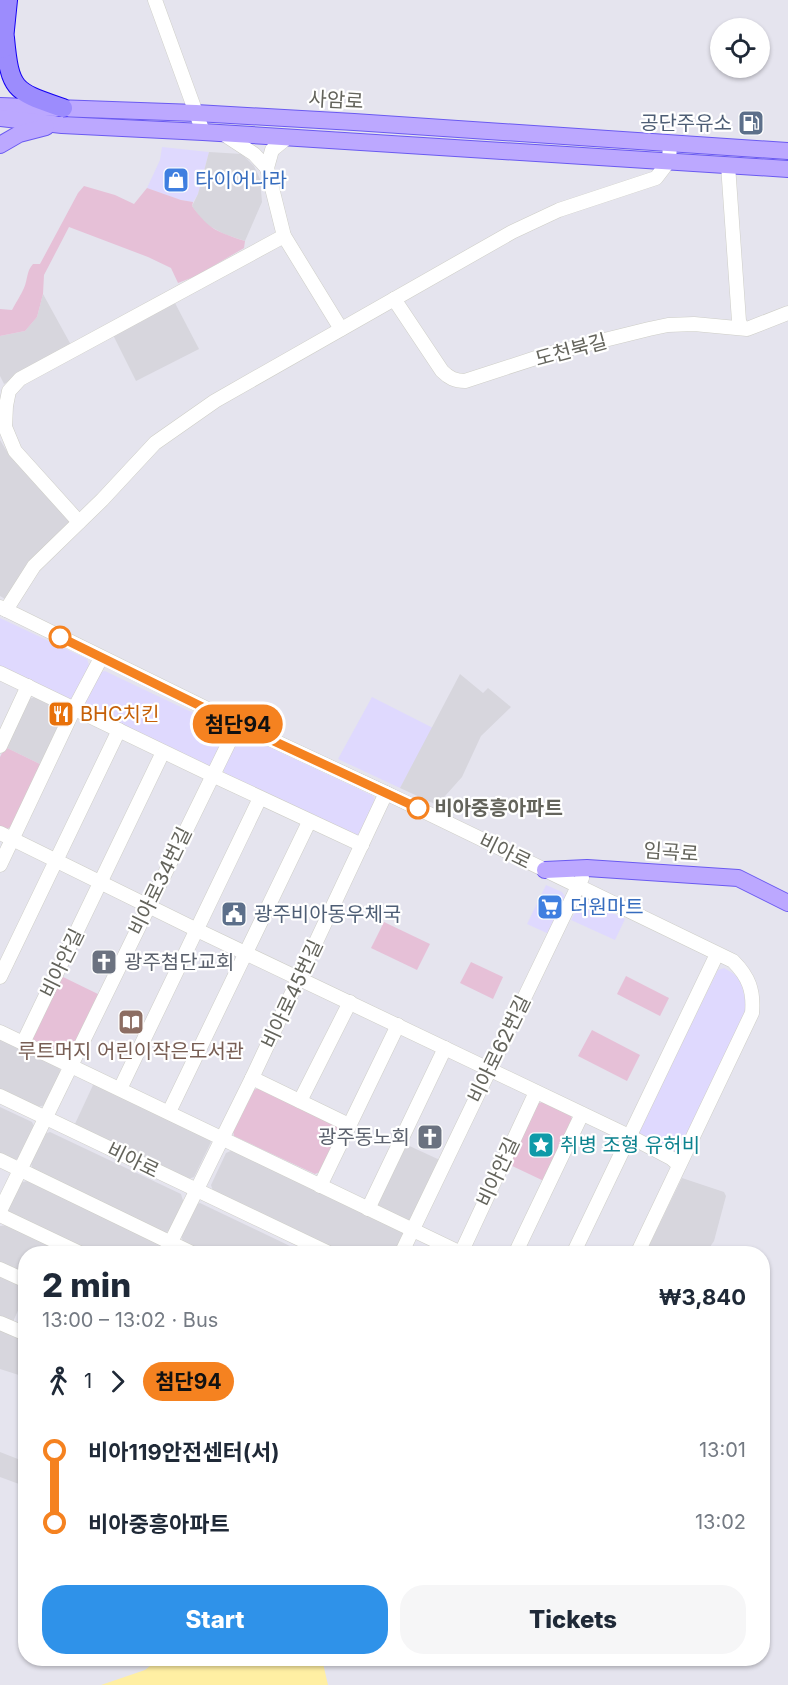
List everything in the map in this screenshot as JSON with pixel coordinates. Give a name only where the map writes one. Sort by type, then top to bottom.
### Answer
[{"type":"highway","points":[[0,78],[8,0]]},
{"type":"highway","points":[[5,38],[8,69],[19,89],[62,117]]},
{"type":"main road","name":"사암로","points":[[0,106],[62,117],[225,135],[288,137],[788,169]]},
{"type":"main road","name":"사암로","points":[[0,118],[196,113],[788,151]]},
{"type":"main road","points":[[0,145],[11,138],[62,117]]},
{"type":"main road","name":"임곡로","points":[[545,870],[587,868],[738,878],[788,903]]},
{"type":"street","points":[[155,0],[203,132]]},
{"type":"street","name":"사암로","points":[[225,135],[254,154],[267,168]]},
{"type":"street","points":[[288,137],[272,150],[267,168],[284,236],[341,329]]},
{"type":"street","points":[[3,609],[34,566],[156,443],[184,421],[215,400],[512,232],[559,210],[656,178],[669,161],[670,144]]},
{"type":"street","points":[[728,165],[739,321],[742,328]]},
{"type":"street","points":[[79,522],[15,451],[5,427],[9,391],[20,379],[284,236]]},
{"type":"street","name":"도천북길","points":[[394,299],[442,371],[458,381],[465,381],[548,354],[668,325],[694,324],[747,329],[788,313]]},
{"type":"street","name":"비아로","points":[[3,609],[237,724],[387,793],[733,961],[744,972],[752,992],[752,1013],[641,1246]]},
{"type":"street","points":[[0,865],[6,836],[102,658]]},
{"type":"street","points":[[0,673],[309,822],[362,845]]},
{"type":"street","points":[[0,746],[28,686]]},
{"type":"street","name":"비아로34번길","points":[[0,1211],[237,724]]},
{"type":"street","points":[[0,977],[119,730]]},
{"type":"street","name":"비아안길","points":[[23,1042],[163,752]]},
{"type":"street","name":"비아로45번길","points":[[169,1246],[300,979],[387,793]]},
{"type":"street","points":[[120,1089],[260,798]]},
{"type":"street","points":[[169,1113],[309,822]]},
{"type":"street","points":[[6,836],[197,930],[629,1136],[679,1165]]},
{"type":"street","name":"비아로62번길","points":[[405,1246],[587,868]]},
{"type":"street","points":[[577,1246],[717,954]]},
{"type":"street","points":[[300,1101],[350,1002]]},
{"type":"street","points":[[320,1186],[398,1025]]},
{"type":"street","points":[[0,1032],[447,1246]]},
{"type":"street","points":[[368,1209],[445,1048]]},
{"type":"street","points":[[252,1078],[349,1125]]},
{"type":"street","name":"비아안길","points":[[465,1246],[536,1092]]},
{"type":"street","name":"비아로","points":[[0,1096],[196,1190],[301,1246]]},
{"type":"street","points":[[519,1246],[582,1114]]},
{"type":"street","points":[[0,1160],[162,1246]]},
{"type":"street","points":[[0,1215],[65,1246]]},
{"type":"street","points":[[0,1269],[18,1277]]},
{"type":"street","points":[[0,1323],[18,1331]]},
{"type":"shaded area","points":[[162,147],[209,152],[198,194],[193,202],[147,188],[160,160]]},
{"type":"shaded area","points":[[209,152],[242,154],[254,166],[260,179],[262,202],[245,241],[224,234],[204,223],[192,206],[198,194]]},
{"type":"shaded area","points":[[84,186],[115,195],[134,204],[147,188],[193,202],[192,206],[209,225],[245,241],[244,248],[196,276],[178,283],[171,268],[69,227],[44,275],[43,294],[37,317],[25,331],[0,336],[0,309],[12,310],[24,288],[31,267],[33,264],[40,264]]},
{"type":"shaded area","points":[[43,294],[71,345],[4,384],[0,376],[0,336],[25,331],[37,317]]},
{"type":"shaded area","points":[[175,303],[199,349],[136,381],[113,335]]},
{"type":"shaded area","points":[[0,440],[9,455],[69,521],[67,527],[7,600],[0,596]]},
{"type":"shaded area","points":[[0,618],[87,659],[90,668],[74,699],[70,701],[0,668]]},
{"type":"shaded area","points":[[105,671],[223,727],[226,735],[211,767],[85,707],[84,703],[98,673]]},
{"type":"shaded area","points":[[460,674],[483,693],[488,688],[511,707],[481,736],[462,777],[437,805],[400,788]]},
{"type":"shaded area","points":[[37,696],[64,709],[66,717],[42,765],[5,747],[27,700]]},
{"type":"shaded area","points":[[372,697],[433,728],[400,788],[338,759]]},
{"type":"shaded area","points":[[244,735],[373,796],[376,804],[361,835],[353,838],[225,776],[223,767],[237,738]]},
{"type":"shaded area","points":[[5,747],[42,765],[12,826],[7,829],[0,826],[0,757]]},
{"type":"shaded area","points":[[546,885],[562,892],[566,898],[549,934],[527,924]]},
{"type":"shaded area","points":[[586,900],[625,919],[615,940],[571,920],[580,902]]},
{"type":"shaded area","points":[[384,922],[430,944],[417,970],[371,948]]},
{"type":"shaded area","points":[[471,962],[503,977],[493,999],[460,983]]},
{"type":"shaded area","points":[[724,968],[741,982],[747,1008],[679,1150],[670,1153],[641,1137],[639,1131],[718,970]]},
{"type":"shaded area","points":[[61,976],[100,995],[71,1055],[63,1058],[34,1044],[32,1036]]},
{"type":"shaded area","points":[[626,976],[669,998],[660,1016],[617,994]]},
{"type":"shaded area","points":[[592,1030],[640,1055],[627,1081],[578,1056]]},
{"type":"shaded area","points":[[0,1036],[58,1065],[61,1073],[46,1105],[37,1107],[0,1089]]},
{"type":"shaded area","points":[[94,1083],[210,1139],[211,1142],[194,1177],[186,1180],[74,1126]]},
{"type":"shaded area","points":[[260,1088],[337,1124],[340,1132],[322,1171],[315,1174],[234,1136],[233,1131],[253,1090]]},
{"type":"shaded area","points":[[543,1102],[571,1116],[573,1123],[546,1182],[508,1164],[535,1104]]},
{"type":"shaded area","points":[[0,1107],[32,1122],[35,1128],[20,1158],[13,1160],[0,1153]]},
{"type":"shaded area","points":[[50,1132],[181,1194],[184,1204],[172,1230],[163,1233],[34,1171],[30,1162],[44,1134]]},
{"type":"shaded area","points":[[403,1143],[442,1161],[415,1218],[405,1222],[378,1209],[375,1201]]},
{"type":"shaded area","points":[[233,1150],[402,1231],[404,1235],[399,1246],[323,1246],[214,1194],[211,1185],[226,1153]]},
{"type":"shaded area","points":[[682,1178],[724,1192],[726,1196],[714,1241],[711,1246],[649,1246]]},
{"type":"shaded area","points":[[27,1181],[159,1243],[160,1246],[76,1246],[9,1215],[7,1209],[19,1183]]},
{"type":"shaded area","points":[[200,1203],[290,1246],[192,1246],[183,1242],[181,1235],[194,1205]]},
{"type":"shaded area","points":[[8,1225],[52,1246],[18,1246],[18,1271],[0,1262],[0,1226]]},
{"type":"shaded area","points":[[0,1273],[18,1282],[18,1311],[12,1324],[0,1318]]},
{"type":"shaded area","points":[[0,1328],[18,1336],[18,1375],[0,1369]]},
{"type":"shaded area","points":[[0,1452],[18,1459],[18,1484],[0,1477]]},
{"type":"shaded area","points":[[150,1666],[324,1666],[328,1685],[101,1685],[145,1670]]},
{"type":"bus line","name":"첨단94","points":[[60,637],[237,724],[418,808]]},
{"type":"place","name":"공단주유소","points":[[751,123]]},
{"type":"place","name":"타이어나라","points":[[176,180]]},
{"type":"place","name":"BHC치킨","points":[[61,714]]},
{"type":"place","name":"비아중흥아파트","points":[[418,808]]},
{"type":"place","name":"더원마트","points":[[550,907]]},
{"type":"place","name":"광주비아동우체국","points":[[234,914]]},
{"type":"place","name":"광주첨단교회","points":[[104,962]]},
{"type":"place","name":"루트머지 어린이작은도서관","points":[[131,1022]]},
{"type":"place","name":"광주동노회","points":[[430,1137]]},
{"type":"place","name":"취병 조형 유허비","points":[[541,1145]]}]
